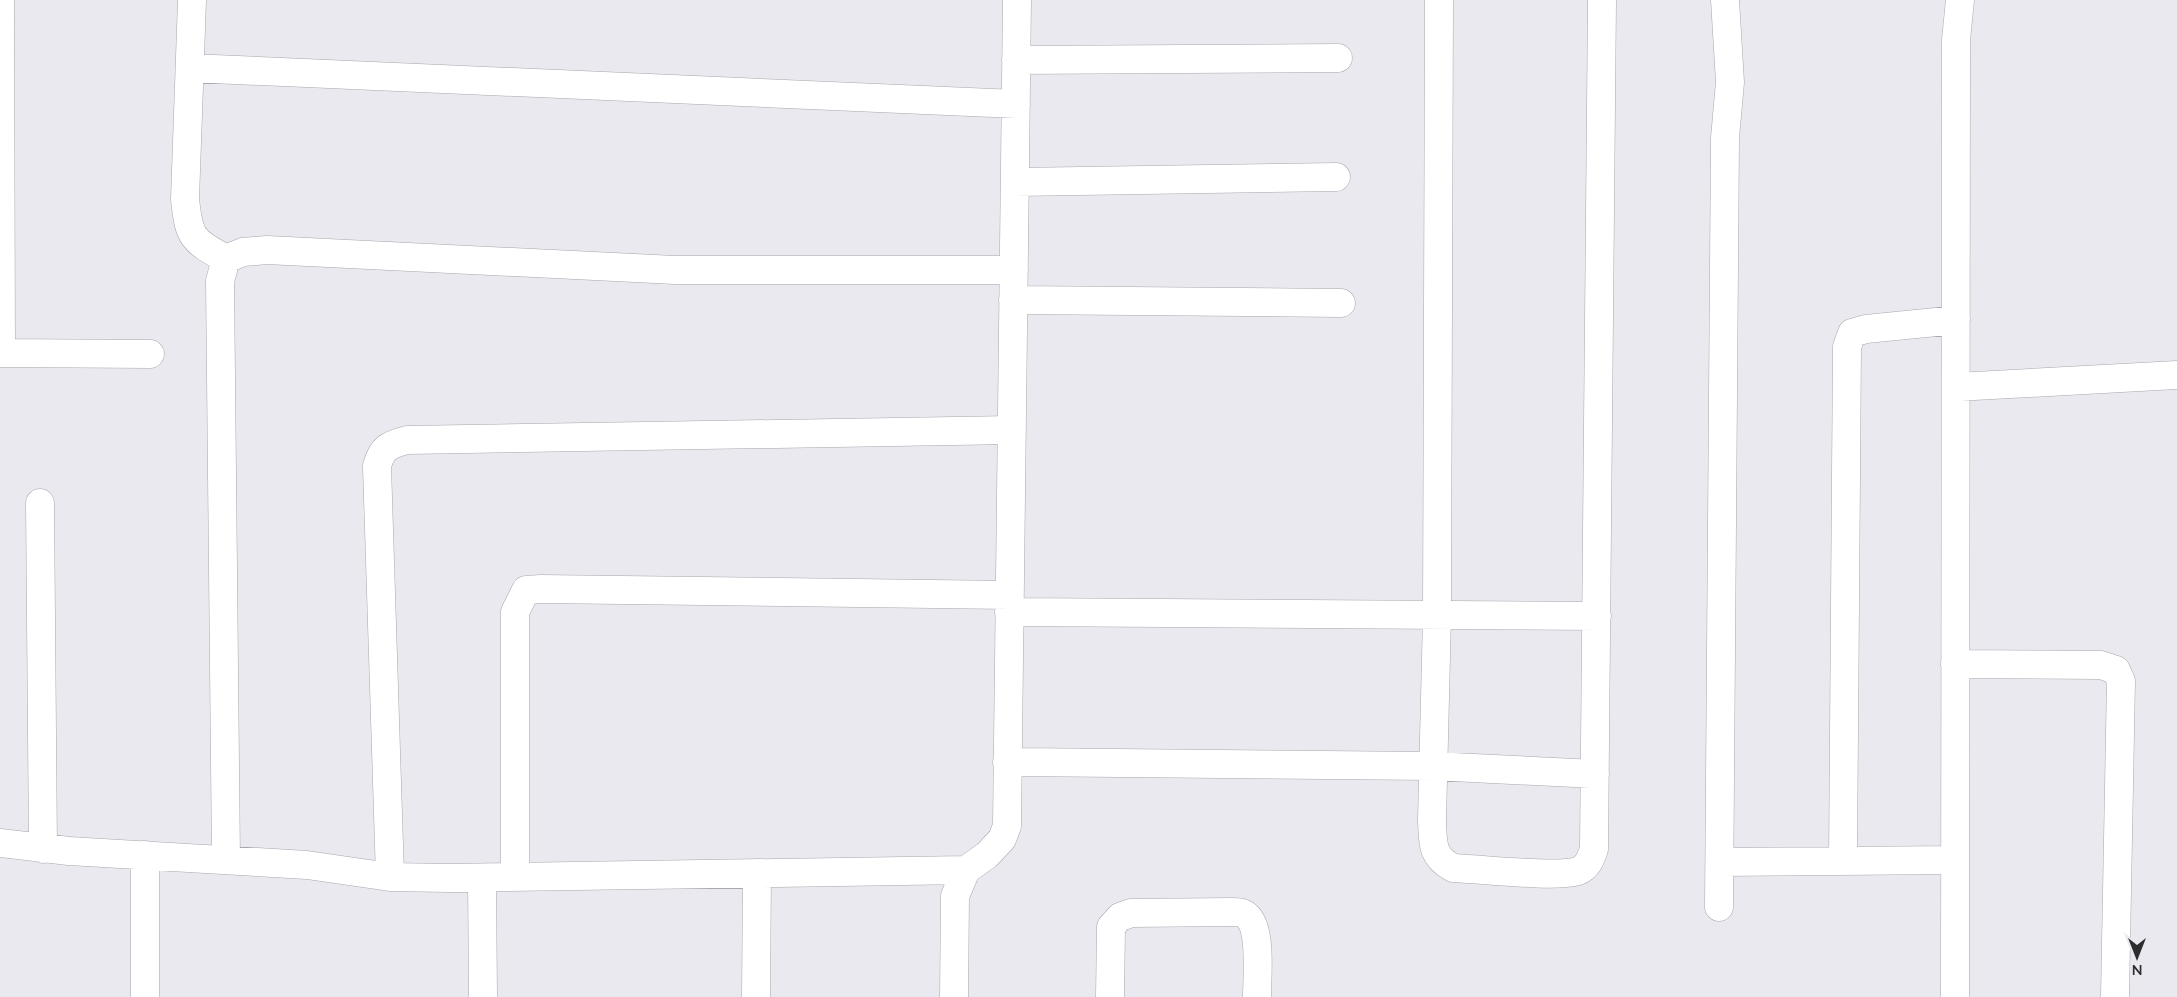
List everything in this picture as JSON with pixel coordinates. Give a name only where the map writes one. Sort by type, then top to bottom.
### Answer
[{"type":"street","points":[[0,0],[1,353],[150,354]]},
{"type":"street","points":[[192,0],[185,199],[187,225],[193,237],[226,259]]},
{"type":"street","points":[[954,997],[955,896],[966,870],[987,855],[1002,839],[1007,826],[1017,0]]},
{"type":"street","points":[[1439,0],[1437,616],[1432,766],[1434,848],[1441,861],[1453,868],[1554,873],[1579,871],[1588,863],[1594,850],[1602,0]]},
{"type":"street","points":[[1719,907],[1724,138],[1730,82],[1725,0]]},
{"type":"street","points":[[1955,997],[1956,40],[1960,0]]},
{"type":"street","points":[[1016,60],[1338,58]]},
{"type":"street","points":[[190,68],[1016,104]]},
{"type":"street","points":[[1015,182],[1336,177]]},
{"type":"street","points":[[226,259],[243,252],[267,250],[675,270],[1014,270]]},
{"type":"street","points":[[226,259],[220,281],[226,860]]},
{"type":"street","points":[[1013,300],[1341,303]]},
{"type":"street","points":[[1843,861],[1846,347],[1852,333],[1866,329],[1956,320]]},
{"type":"street","points":[[1956,387],[2177,375]]},
{"type":"street","points":[[390,876],[377,466],[381,452],[389,445],[407,440],[1012,430]]},
{"type":"street","points":[[40,503],[43,849]]},
{"type":"street","points":[[516,877],[515,612],[526,590],[1437,616],[1597,616]]},
{"type":"street","points":[[1955,664],[2101,665],[2116,670],[2121,681],[2115,997]]},
{"type":"street","points":[[1007,762],[1432,766],[1595,774]]},
{"type":"street","points":[[0,843],[43,849],[307,865],[390,876],[482,878],[966,870]]},
{"type":"street","points":[[145,855],[145,997]]},
{"type":"street","points":[[1720,862],[1955,860]]},
{"type":"street","points":[[756,997],[757,873]]},
{"type":"street","points":[[482,878],[483,997]]},
{"type":"street","points":[[1110,997],[1111,928],[1120,917],[1132,913],[1232,912],[1242,912],[1249,917],[1254,930],[1257,949],[1257,997]]}]
